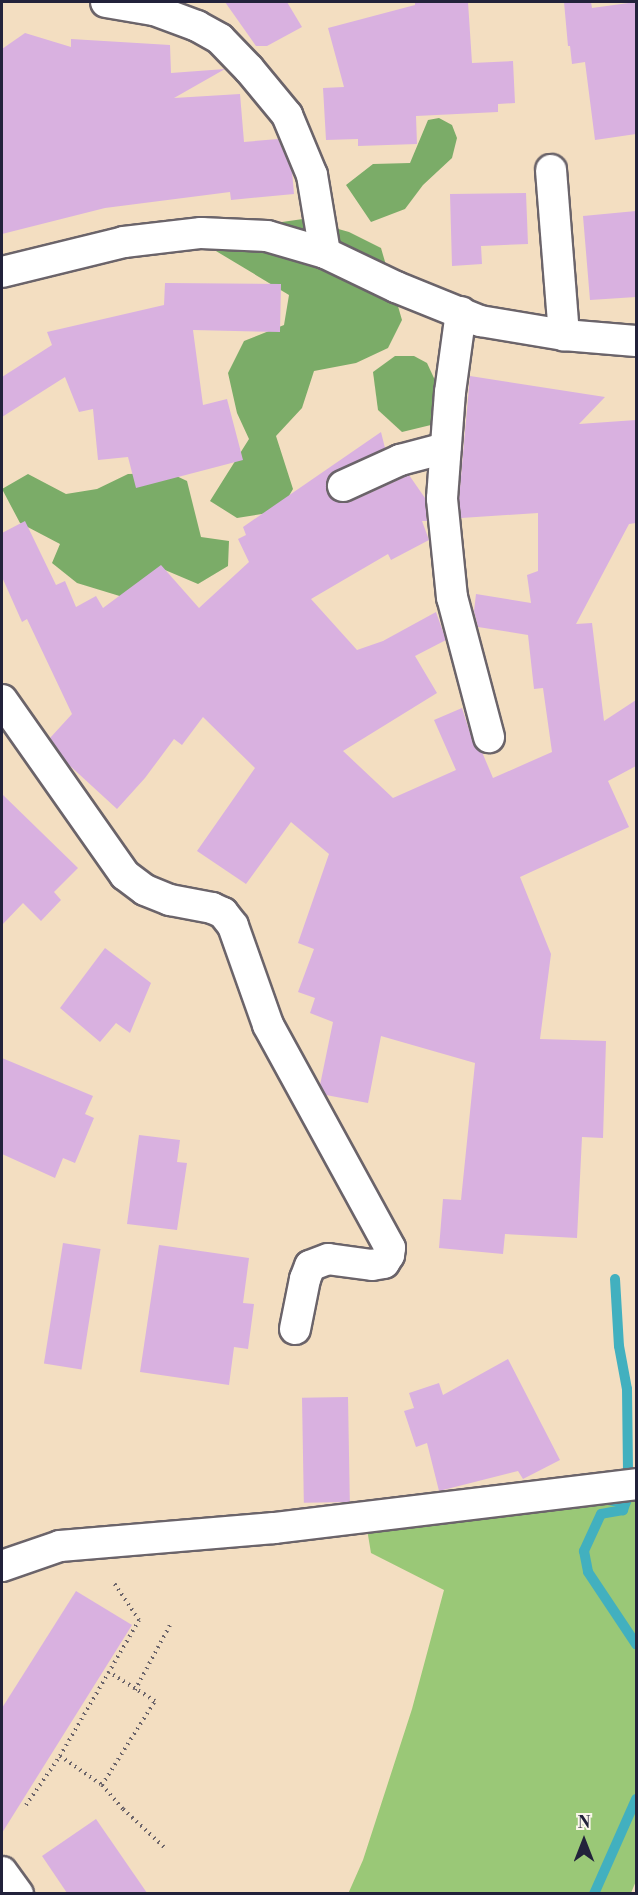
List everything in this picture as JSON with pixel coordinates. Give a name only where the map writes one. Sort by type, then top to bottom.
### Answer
[{"type":"street","points":[[106,2],[161,6],[220,39],[287,115],[312,175],[325,252]]},
{"type":"street","points":[[550,170],[564,335]]},
{"type":"street","points":[[2,272],[124,242],[201,233],[267,236],[325,252],[396,287],[480,321],[564,335],[636,341]]},
{"type":"street","points":[[461,312],[445,448],[442,499],[452,597],[489,737]]},
{"type":"street","points":[[343,486],[400,460],[445,448]]},
{"type":"street","points":[[2,700],[125,875],[145,890],[170,900],[212,908],[223,913],[233,926],[268,1025],[390,1248],[384,1263],[372,1265],[328,1259],[310,1266],[305,1279],[295,1329]]},
{"type":"street","points":[[2,1566],[60,1546],[274,1528],[636,1484]]},
{"type":"street","points":[[2,1872],[18,1893]]},
{"type":"path","points":[[26,1804],[60,1756],[139,1620],[114,1583]]},
{"type":"path","points":[[135,1690],[170,1625]]},
{"type":"path","points":[[102,1785],[155,1701],[109,1672]]},
{"type":"path","points":[[60,1756],[102,1785],[123,1809],[165,1848]]},
{"type":"green space","points":[[439,118],[452,125],[457,138],[452,158],[423,185],[405,209],[371,222],[346,185],[373,164],[410,163],[428,120]]},
{"type":"green space","points":[[303,219],[349,232],[381,248],[402,320],[388,348],[356,363],[314,371],[302,408],[276,436],[293,489],[280,511],[237,518],[210,501],[249,439],[237,413],[228,373],[244,341],[284,325],[289,295],[206,245],[254,226]]},
{"type":"green space","points":[[395,356],[414,356],[427,363],[446,404],[435,424],[402,432],[378,410],[373,372]]},
{"type":"green space","points":[[170,473],[187,481],[201,537],[229,541],[228,566],[198,584],[165,570],[136,601],[77,583],[52,563],[60,544],[20,523],[2,489],[28,474],[66,494],[97,489],[128,474]]},
{"type":"green space","points":[[636,1490],[636,1881],[631,1893],[348,1894],[363,1860],[412,1709],[444,1590],[371,1553],[366,1523]]},
{"type":"building","points":[[225,2],[287,2],[302,27],[267,46],[256,46]]},
{"type":"building","points":[[415,2],[468,2],[472,63],[513,61],[515,103],[498,104],[498,112],[416,116],[417,144],[358,146],[358,139],[326,140],[323,88],[344,87],[328,28],[415,5]]},
{"type":"building","points":[[564,2],[591,2],[592,8],[636,2],[636,134],[595,140],[585,62],[572,64]]},
{"type":"building","points":[[25,33],[71,47],[71,39],[170,45],[171,73],[225,69],[174,98],[240,94],[244,142],[278,139],[292,171],[294,194],[231,200],[230,192],[105,208],[2,234],[2,49]]},
{"type":"building","points":[[526,193],[528,244],[481,246],[482,264],[452,266],[450,194]]},
{"type":"building","points":[[636,211],[636,297],[590,300],[583,216]]},
{"type":"building","points":[[165,283],[281,284],[280,332],[193,330],[203,405],[227,399],[243,460],[136,488],[128,457],[98,460],[93,409],[79,412],[65,377],[2,417],[2,377],[52,345],[47,332],[164,305]]},
{"type":"building","points":[[470,376],[605,397],[579,424],[636,420],[636,523],[629,524],[576,624],[592,623],[604,721],[636,700],[636,766],[608,781],[629,827],[520,877],[551,954],[540,1039],[606,1041],[603,1138],[582,1137],[577,1238],[505,1234],[503,1254],[439,1248],[443,1199],[461,1200],[475,1063],[381,1036],[368,1103],[326,1095],[320,1085],[333,1022],[310,1013],[315,998],[298,992],[314,949],[298,943],[329,854],[291,822],[246,884],[197,851],[255,768],[203,717],[182,745],[174,739],[145,778],[117,809],[68,764],[50,738],[72,714],[27,619],[22,622],[2,577],[2,533],[25,521],[56,585],[65,581],[76,607],[96,596],[103,608],[161,565],[199,608],[249,562],[238,539],[246,535],[243,527],[381,432],[385,448],[335,471],[326,484],[327,493],[334,500],[350,502],[409,475],[425,498],[427,521],[422,521],[429,540],[391,560],[388,554],[311,599],[357,650],[383,641],[436,612],[446,640],[415,656],[437,693],[343,751],[393,798],[456,770],[434,720],[462,708],[473,742],[482,752],[493,778],[552,752],[543,688],[534,689],[528,635],[478,627],[474,611],[476,594],[531,603],[527,575],[538,571],[538,513],[461,518],[459,499]]},
{"type":"building","points":[[2,794],[78,868],[54,892],[61,900],[41,921],[23,903],[2,925]]},
{"type":"building","points":[[105,948],[151,983],[130,1033],[116,1023],[100,1042],[60,1008]]},
{"type":"building","points":[[2,1058],[93,1096],[85,1114],[94,1118],[75,1163],[63,1158],[55,1178],[2,1154]]},
{"type":"building","points":[[139,1135],[180,1140],[177,1162],[187,1163],[177,1230],[127,1224]]},
{"type":"building","points":[[63,1243],[101,1249],[81,1369],[44,1363]]},
{"type":"building","points":[[159,1245],[249,1258],[243,1303],[254,1304],[248,1349],[234,1347],[229,1385],[140,1372]]},
{"type":"building","points":[[508,1359],[560,1460],[523,1479],[518,1471],[439,1491],[427,1443],[416,1447],[404,1411],[414,1408],[409,1393],[439,1383],[443,1395]]},
{"type":"building","points":[[348,1397],[350,1502],[304,1503],[302,1398]]},
{"type":"building","points":[[76,1591],[132,1625],[2,1833],[2,1708]]},
{"type":"building","points":[[96,1819],[147,1893],[67,1893],[42,1856]]},
{"type":"waterway","points":[[615,1279],[619,1346],[627,1389],[628,1468]]},
{"type":"waterway","points":[[627,1498],[623,1510],[601,1514],[584,1551],[588,1572],[636,1644]]},
{"type":"waterway","points":[[603,1499],[626,1503]]},
{"type":"waterway","points":[[594,1894],[636,1799]]}]
